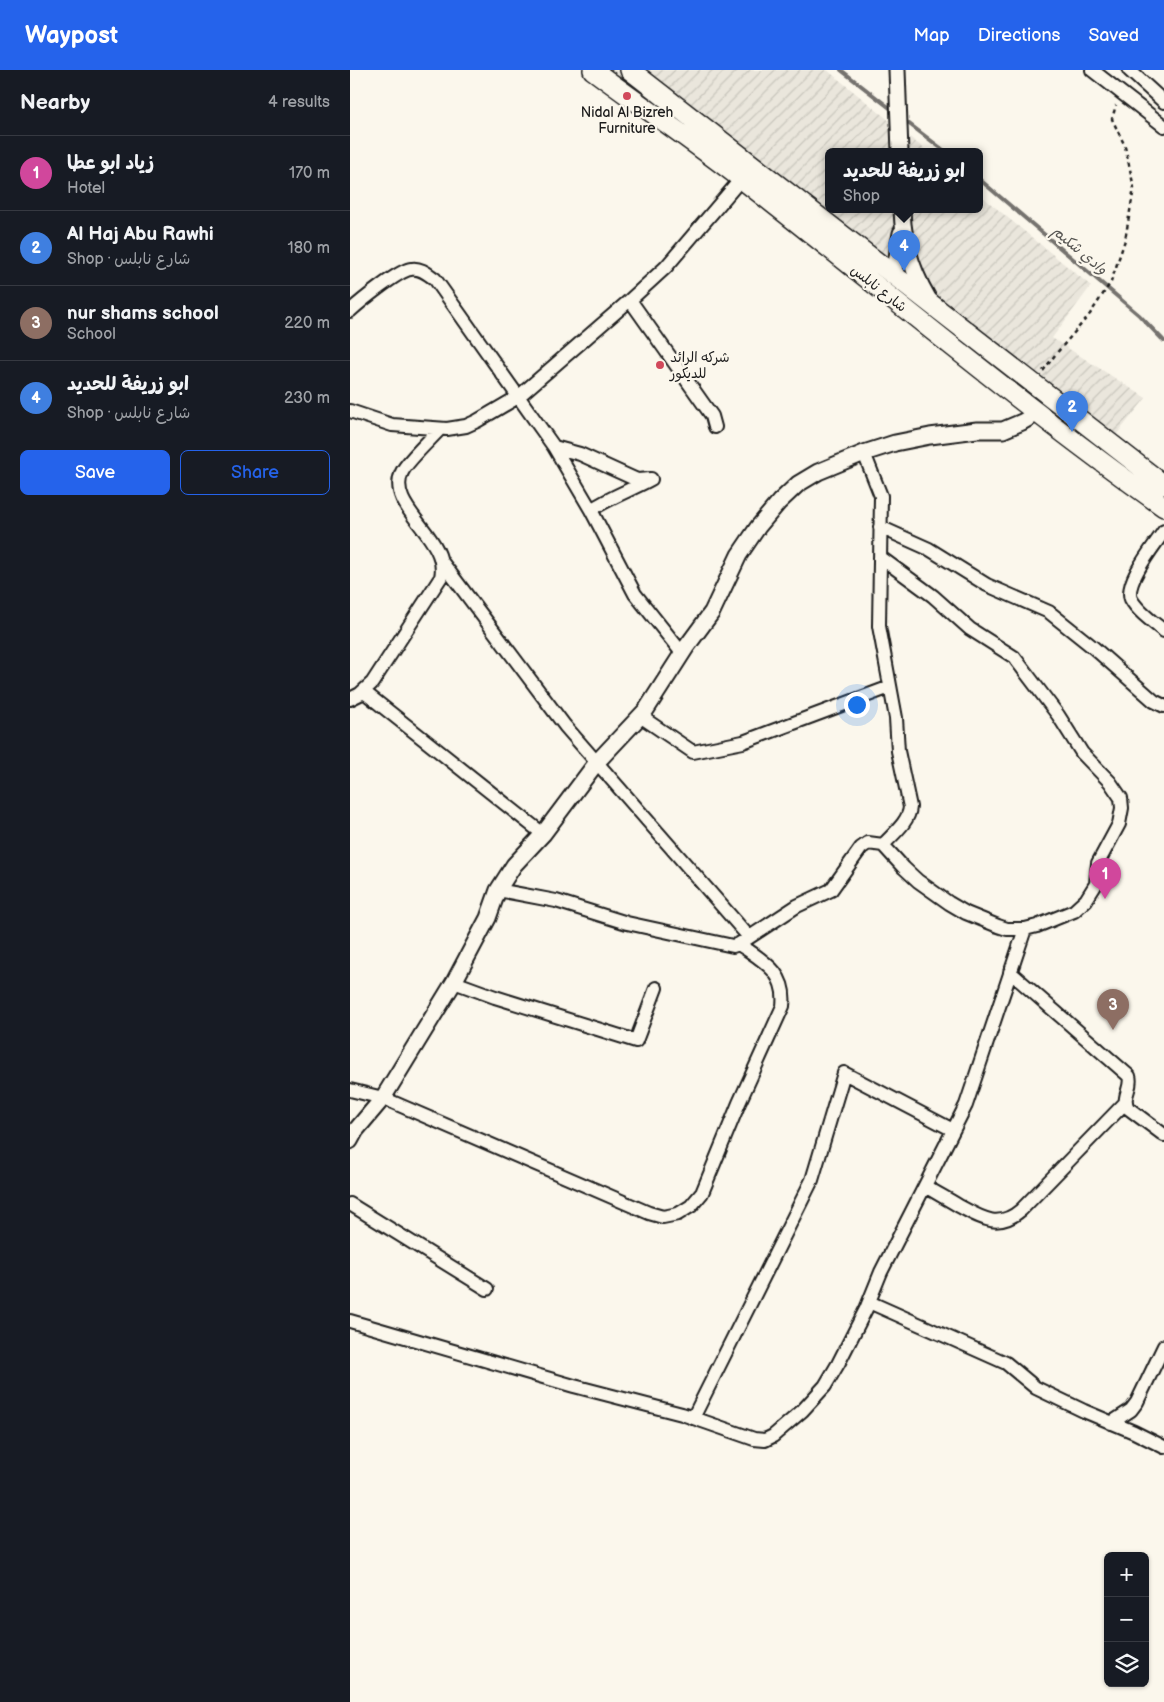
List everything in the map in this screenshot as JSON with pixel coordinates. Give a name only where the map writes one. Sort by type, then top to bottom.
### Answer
[{"type":"main road","name":"شارع نابلس","points":[[593,70],[741,178],[1038,413],[1164,507]]},
{"type":"main road","name":"شارع نابلس","points":[[630,70],[1164,485]]},
{"type":"street","points":[[897,70],[900,148]]},
{"type":"street","points":[[1092,70],[1164,126]]},
{"type":"street","points":[[1129,70],[1164,102]]},
{"type":"street","points":[[350,411],[392,425],[457,428],[477,422],[518,396],[630,300],[666,266],[741,178]]},
{"type":"street","points":[[894,276],[902,217]]},
{"type":"street","points":[[902,217],[913,269],[919,284],[932,305]]},
{"type":"street","points":[[350,311],[401,272],[412,268],[426,272],[435,279],[554,447],[591,510],[635,594],[682,653]]},
{"type":"street","points":[[630,300],[712,416],[715,427]]},
{"type":"street","points":[[350,1141],[356,1130],[383,1098],[454,982],[488,918],[498,890],[514,865],[543,834],[597,762],[646,710],[682,653],[712,612],[739,555],[758,527],[779,502],[798,484],[818,472],[864,453],[895,443],[930,436],[970,430],[1003,430],[1038,413]]},
{"type":"street","points":[[350,1090],[383,1098],[649,1213],[663,1217],[678,1214],[691,1206],[702,1193],[739,1103],[783,1006],[783,990],[777,976],[744,941],[597,762],[565,726],[442,562],[436,549],[404,502],[399,489],[399,479],[402,470],[440,428]]},
{"type":"street","points":[[554,447],[580,454],[638,480],[651,478],[591,510]]},
{"type":"street","points":[[864,453],[881,496],[879,626],[896,718],[898,751],[910,807],[910,814],[883,845]]},
{"type":"street","points":[[880,527],[929,549],[987,585],[1048,612],[1094,648],[1154,701],[1164,706]]},
{"type":"street","points":[[1164,531],[1133,579],[1130,591],[1131,598],[1139,610],[1164,631]]},
{"type":"street","points":[[498,890],[556,901],[627,923],[728,946],[744,941],[797,906],[831,890],[861,848],[868,843],[883,845],[918,881],[949,903],[966,913],[998,926],[1016,930],[1025,929],[1074,911],[1086,900],[1096,884],[1097,870],[1101,857],[1119,824],[1122,808],[1121,798],[1110,782],[1082,753],[1058,715],[1014,657],[970,629],[933,596],[880,557]]},
{"type":"street","points":[[350,700],[372,683],[437,585],[442,570],[442,562]]},
{"type":"street","points":[[640,716],[693,752],[744,742],[890,687]]},
{"type":"street","points":[[363,691],[543,834]]},
{"type":"street","points":[[350,1321],[692,1418],[754,1439],[765,1440],[772,1436],[802,1411],[825,1386],[838,1364],[881,1272],[966,1106],[1025,929]]},
{"type":"street","points":[[1010,972],[1129,1076],[1131,1083],[1125,1097],[1125,1103],[1128,1108],[1164,1134]]},
{"type":"street","points":[[454,982],[495,997],[636,1040],[656,988]]},
{"type":"street","points":[[692,1418],[812,1180],[844,1073],[953,1130]]},
{"type":"street","points":[[925,1186],[981,1217],[993,1221],[1010,1217],[1021,1210],[1125,1103]]},
{"type":"street","points":[[350,1204],[487,1289]]},
{"type":"street","points":[[868,1302],[1006,1363],[1036,1388],[1164,1448]]},
{"type":"street","points":[[1112,1423],[1130,1410],[1137,1402],[1164,1346]]},
{"type":"path","points":[[1033,384],[1055,354],[1090,314],[1111,282],[1125,240],[1134,188],[1125,146],[1112,119],[1119,92]]},
{"type":"shaded area","points":[[602,70],[827,70],[923,148],[825,148],[825,213],[983,213],[983,197],[1091,286],[1052,338],[1146,398],[1112,440],[901,291],[805,232]]},
{"type":"waterway","name":"وادي شكيم","points":[[841,70],[895,112]]},
{"type":"waterway","name":"وادي شكيم","points":[[904,120],[941,148]]},
{"type":"waterway","name":"وادي شكيم","points":[[983,182],[1139,315],[1164,341]]},
{"type":"place","name":"Nidal Al Bizreh Furniture","points":[[627,96]]},
{"type":"place","name":"ابو زريفة للحديد","points":[[904,271]]},
{"type":"place","name":"شركه الرائد للديكور","points":[[660,365]]},
{"type":"place","name":"Al Haj Abu Rawhi","points":[[1072,432]]},
{"type":"place","name":"زياد ابو عطا","points":[[1105,899]]},
{"type":"place","name":"nur shams school","points":[[1113,1030]]}]
